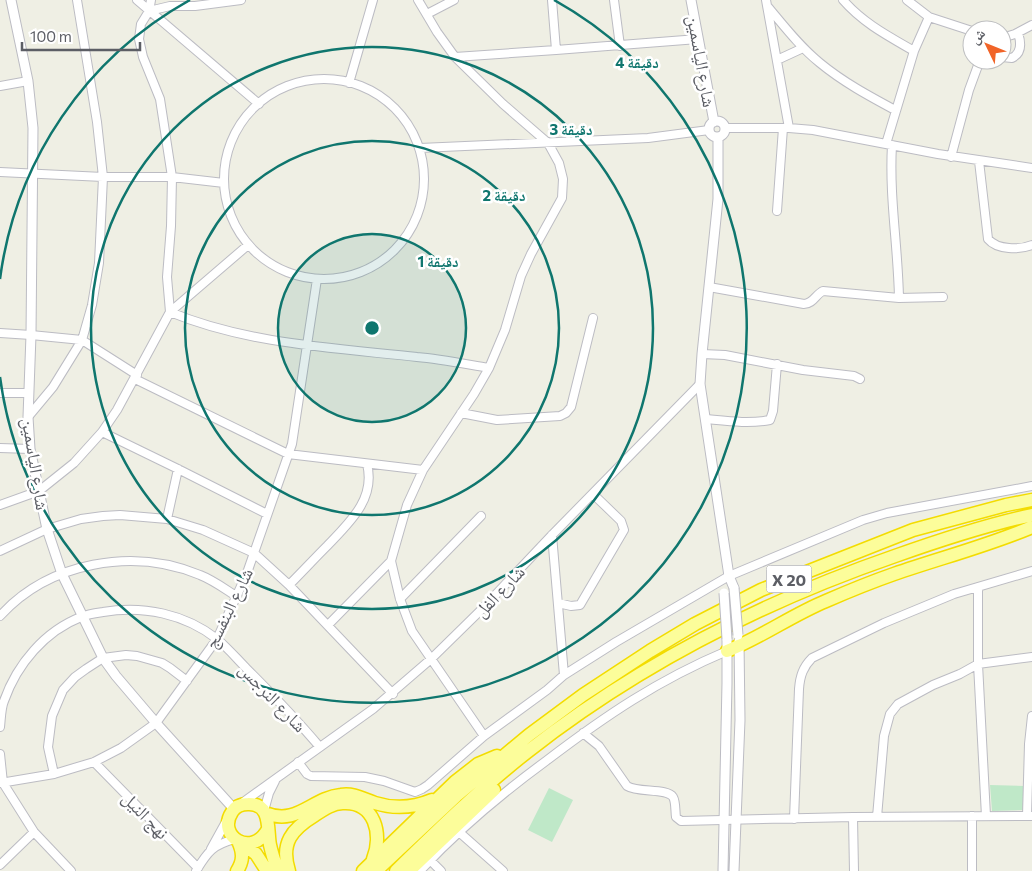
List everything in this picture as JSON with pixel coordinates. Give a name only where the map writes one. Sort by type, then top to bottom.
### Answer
[{"type":"highway","name":"X 20","points":[[374,866],[506,752],[567,706],[694,624],[761,590],[913,530],[1032,500]]},
{"type":"highway","name":"X 20","points":[[396,871],[432,834],[522,756],[604,697],[662,660],[768,605],[864,567],[928,544],[1032,515]]},
{"type":"highway","points":[[733,643],[826,601],[895,574],[1009,536],[1032,526]]},
{"type":"highway","points":[[409,871],[498,787],[586,719],[604,697]]},
{"type":"highway","points":[[267,871],[256,854],[238,841],[228,828],[235,810],[252,804],[276,817],[293,816],[318,802],[339,795],[356,796],[384,805],[406,807],[431,800],[478,764],[506,752]]},
{"type":"highway","points":[[363,871],[374,866],[442,793]]},
{"type":"highway","points":[[289,871],[286,854],[287,846],[294,830],[300,824],[328,807],[345,803],[362,807],[374,820],[378,841],[374,866]]},
{"type":"highway","points":[[264,812],[268,818],[272,853],[278,871]]},
{"type":"highway","points":[[238,841],[249,844],[260,840],[268,829]]},
{"type":"highway","points":[[237,871],[243,855],[238,841]]},
{"type":"street","name":"شارع الياسمين","points":[[11,0],[28,81],[33,128],[34,174],[28,417],[30,449],[47,529],[62,574],[103,658],[156,723],[235,810]]},
{"type":"street","points":[[28,417],[53,387],[82,340],[92,305],[98,270],[104,176],[77,0]]},
{"type":"street","points":[[137,0],[259,104]]},
{"type":"street","points":[[151,0],[149,11],[141,24],[139,39],[143,57],[160,99],[172,177],[167,277],[170,312]]},
{"type":"street","points":[[149,11],[170,6],[195,6],[241,0]]},
{"type":"street","points":[[350,82],[373,0]]},
{"type":"street","points":[[328,625],[391,561],[407,506],[423,470],[489,368],[503,336],[521,276],[562,198],[563,179],[560,164],[548,143],[503,104],[455,57],[418,0]]},
{"type":"street","points":[[427,14],[454,0]]},
{"type":"street","points":[[552,0],[556,50]]},
{"type":"street","points":[[614,0],[620,46]]},
{"type":"street","name":"شارع الياسمين","points":[[691,0],[714,122]]},
{"type":"street","points":[[843,0],[854,13],[874,28],[914,51]]},
{"type":"street","points":[[907,0],[929,17],[962,28]]},
{"type":"street","points":[[767,3],[803,48],[820,64],[851,86],[895,110]]},
{"type":"street","points":[[767,3],[778,60],[786,128],[777,210]]},
{"type":"street","points":[[899,298],[889,144],[895,110],[914,51],[929,17]]},
{"type":"street","points":[[1012,35],[1032,25]]},
{"type":"street","points":[[1012,58],[1019,52],[1018,33]]},
{"type":"street","points":[[455,57],[698,39]]},
{"type":"street","points":[[778,60],[803,48]]},
{"type":"street","points":[[951,157],[977,70]]},
{"type":"street","points":[[321,79],[350,82],[374,92],[393,106],[407,123],[420,148],[424,175],[423,198],[416,219],[405,239],[390,255],[371,268],[345,277],[317,279],[295,275],[274,266],[248,245],[231,216],[228,206],[224,184],[226,161],[233,140],[244,120],[259,104],[278,91],[299,83],[321,79]]},
{"type":"street","points":[[0,86],[28,81]]},
{"type":"street","points":[[714,122],[720,122],[725,128],[723,134],[718,137],[712,136],[709,130],[710,125],[714,122]]},
{"type":"street","points":[[725,128],[812,130],[951,157],[1032,168]]},
{"type":"street","points":[[420,148],[648,138],[709,130]]},
{"type":"street","points":[[718,137],[718,199],[700,384],[729,576],[734,588],[722,871]]},
{"type":"street","points":[[979,161],[988,239],[997,246],[1004,247],[1025,248],[1032,245]]},
{"type":"street","points":[[0,172],[172,177],[224,184]]},
{"type":"street","points":[[0,505],[39,491],[67,470],[102,432],[136,377],[170,312],[248,245]]},
{"type":"street","name":"شارع البنفسج","points":[[2,783],[54,774],[94,762],[121,748],[156,723],[217,639],[247,573],[292,444],[317,279]]},
{"type":"street","points":[[709,287],[804,304],[811,302],[823,291],[899,298],[943,297]]},
{"type":"street","points":[[170,312],[220,330],[307,345],[420,357],[489,368]]},
{"type":"street","points":[[461,413],[496,420],[560,416],[566,413],[571,407],[593,318]]},
{"type":"street","points":[[0,333],[82,340],[136,377],[288,454],[423,470]]},
{"type":"street","points":[[702,354],[725,355],[803,370],[854,376],[860,379]]},
{"type":"street","points":[[705,419],[737,422],[770,420],[773,411],[777,364]]},
{"type":"street","name":"شارع الفل","points":[[235,810],[319,746],[392,694],[431,659],[496,595],[700,384]]},
{"type":"street","points":[[0,393],[28,393]]},
{"type":"street","points":[[102,432],[178,468],[267,514]]},
{"type":"street","points":[[0,448],[30,449]]},
{"type":"street","points":[[289,585],[356,515],[368,492],[367,464]]},
{"type":"street","points":[[167,519],[178,468]]},
{"type":"street","points":[[298,762],[307,774],[311,776],[365,777],[384,781],[415,792],[428,785],[484,736],[547,690],[564,675],[616,642],[729,576],[863,520],[887,513],[1032,486]]},
{"type":"street","points":[[558,603],[571,606],[580,605],[624,530],[620,521],[593,494]]},
{"type":"street","points":[[0,551],[47,529],[81,519],[103,516],[120,515],[167,519],[203,530],[254,552],[328,625],[392,694]]},
{"type":"street","points":[[400,599],[481,516]]},
{"type":"street","points":[[552,535],[564,675]]},
{"type":"street","points":[[0,616],[17,599],[31,589],[62,574],[91,564],[106,562],[120,561],[167,565],[200,575],[236,596]]},
{"type":"street","points":[[391,561],[400,599],[412,632],[484,736]]},
{"type":"street","points":[[794,819],[799,689],[800,678],[806,663],[812,658],[884,623],[954,594],[1032,571]]},
{"type":"street","points":[[729,576],[724,594],[733,643],[740,720],[734,871]]},
{"type":"street","points":[[978,587],[978,664],[986,816]]},
{"type":"street","name":"شارع النرجس","points":[[0,727],[2,701],[22,664],[33,650],[54,632],[82,616],[118,610],[139,609],[158,612],[191,623],[217,639],[291,713],[319,746]]},
{"type":"street","points":[[420,871],[459,832],[521,779],[583,733],[621,706],[666,679],[733,643]]},
{"type":"street","points":[[54,774],[48,747],[52,716],[58,699],[75,677],[103,658],[126,655],[152,660],[170,668],[187,681]]},
{"type":"street","points":[[877,817],[884,736],[890,714],[898,704],[915,693],[978,664],[1032,657]]},
{"type":"street","points":[[583,733],[599,746],[627,786],[632,789],[671,794],[675,800],[675,811],[678,819],[681,821],[853,817],[1030,816],[1029,744],[1032,716]]},
{"type":"street","points":[[0,754],[2,783],[34,832],[71,871]]},
{"type":"street","name":"نهج النيل","points":[[94,762],[197,870]]},
{"type":"street","points":[[264,812],[269,793],[280,776]]},
{"type":"street","points":[[197,870],[235,810]]},
{"type":"street","points":[[972,816],[972,871]]},
{"type":"street","points":[[853,817],[854,871]]},
{"type":"street","points":[[0,863],[34,832]]},
{"type":"street","points":[[459,832],[503,871]]},
{"type":"street","points":[[209,853],[221,842],[238,841]]},
{"type":"street","points":[[430,860],[441,871]]},
{"type":"green space","points":[[990,785],[1025,786],[1024,810],[992,811]]},
{"type":"green space","points":[[549,788],[573,800],[552,842],[528,830]]}]
